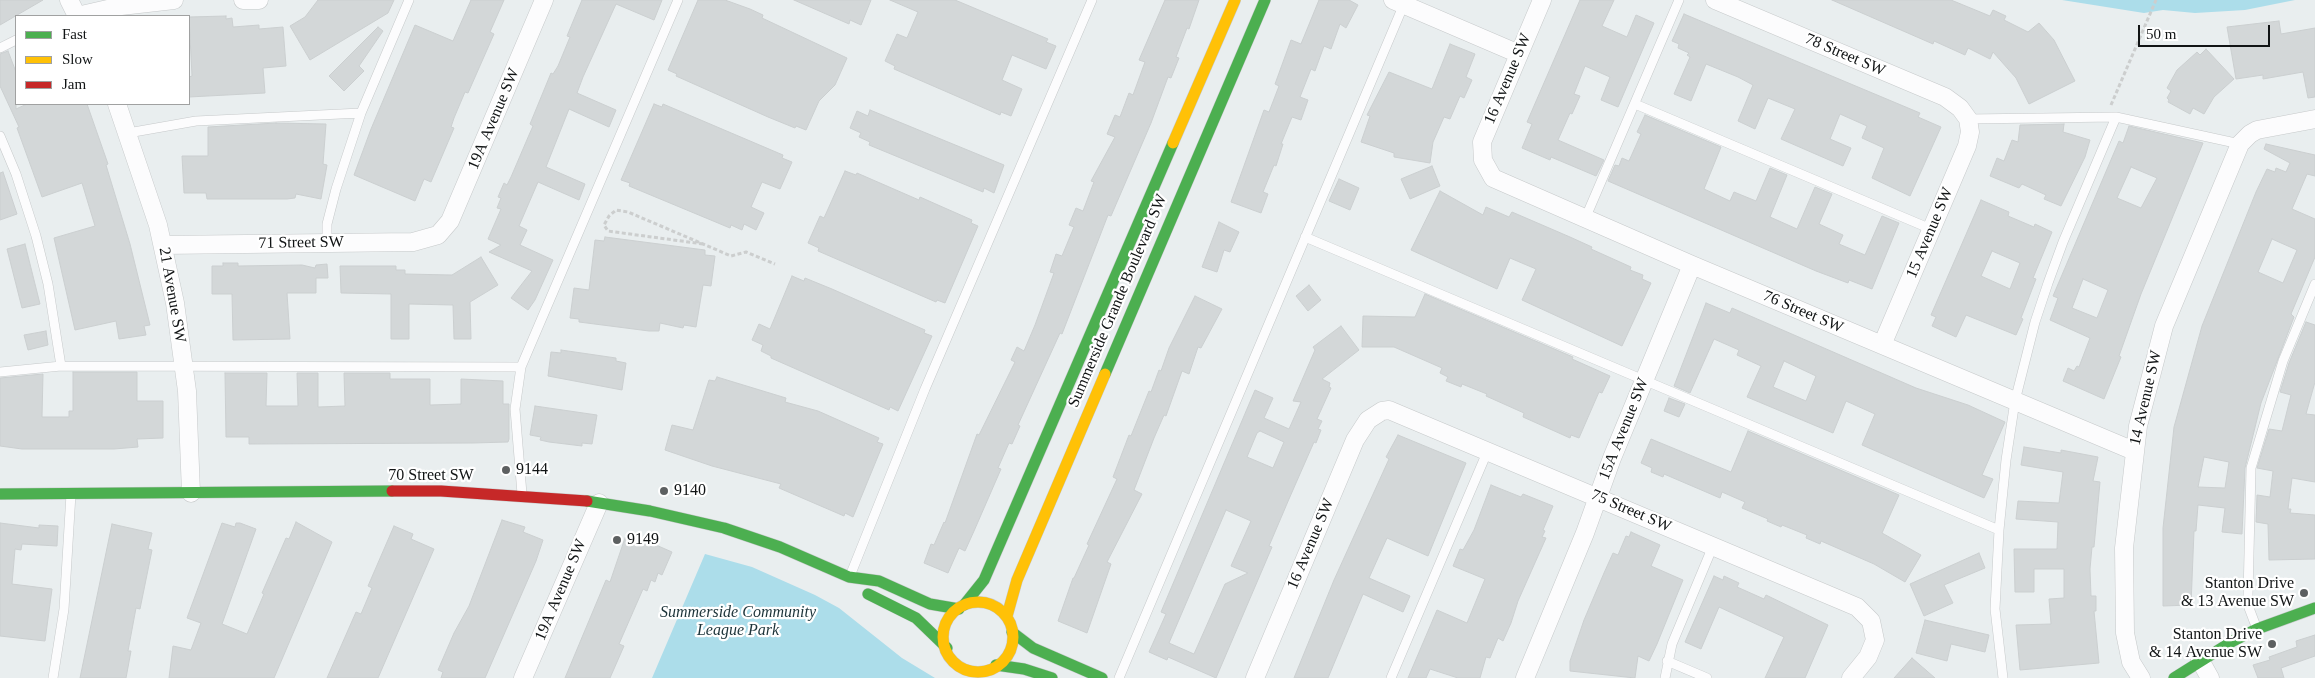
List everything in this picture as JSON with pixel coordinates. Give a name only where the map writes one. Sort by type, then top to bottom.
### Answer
[{"type":"street","points":[[69,0],[76,15]]},
{"type":"street","points":[[81,15],[107,8],[152,1],[174,0]]},
{"type":"street","points":[[243,0],[259,0]]},
{"type":"street","name":"19A Avenue SW","points":[[438,235],[450,220],[544,0]]},
{"type":"street","name":"Summerside Grande Boulevard SW","points":[[962,607],[984,580],[1235,0]]},
{"type":"street","name":"Summerside Grande Boulevard SW","points":[[1007,616],[1017,580],[1265,0]]},
{"type":"street","name":"16 Avenue SW","points":[[1482,160],[1482,142],[1486,131],[1542,0]]},
{"type":"street","name":"78 Street SW","points":[[1715,0],[1945,97],[1960,108],[1968,118]]},
{"type":"street","points":[[1401,1],[1519,54]]},
{"type":"street","name":"21 Avenue SW","points":[[117,105],[128,132],[163,245],[176,303],[190,420],[191,493]]},
{"type":"street","name":"15 Avenue SW","points":[[1882,345],[1967,146],[1970,132],[1968,118]]},
{"type":"street","points":[[2245,139],[2264,128],[2315,119]]},
{"type":"street","name":"14 Avenue SW","points":[[2141,678],[2131,662],[2127,646],[2123,590],[2124,548],[2134,451],[2143,400],[2164,326],[2245,139]]},
{"type":"street","name":"76 Street SW","points":[[1482,160],[1489,173],[1500,183],[2134,451]]},
{"type":"street","name":"71 Street SW","points":[[163,245],[413,242],[438,235]]},
{"type":"street","name":"15A Avenue SW","points":[[1525,678],[1644,379],[1692,265]]},
{"type":"street","name":"75 Street SW","points":[[1375,415],[1389,410],[1399,412],[1857,607],[1871,621],[1874,632],[1873,648],[1851,678]]},
{"type":"street","name":"16 Avenue SW","points":[[1255,678],[1355,440],[1362,426],[1375,415]]},
{"type":"street","name":"70 Street SW","points":[[0,494],[442,491],[522,494],[599,503],[658,513],[739,532],[780,546],[849,577],[879,582],[930,604],[962,607]]},
{"type":"street","name":"19A Avenue SW","points":[[523,678],[599,503]]},
{"type":"street","name":"70 Street SW","points":[[849,577],[870,596],[916,618],[934,633],[946,648]]},
{"type":"street","points":[[983,602],[1000,609],[1007,616],[1012,632],[1011,648],[1006,658],[990,670],[971,671],[955,663],[943,639],[944,631],[951,615],[962,607],[983,602]]},
{"type":"street","points":[[2174,678],[2200,660],[2257,629],[2311,609]]},
{"type":"street","points":[[1012,632],[1033,648],[1102,678]]},
{"type":"street","points":[[2200,660],[2210,678]]},
{"type":"street","points":[[996,665],[1024,669],[1052,678]]},
{"type":"lane","points":[[327,243],[327,224],[331,206],[361,113],[410,0]]},
{"type":"lane","points":[[522,494],[515,409],[521,367],[678,0]]},
{"type":"lane","points":[[849,577],[929,380],[1092,0]]},
{"type":"lane","points":[[1585,219],[1679,0]]},
{"type":"lane","points":[[1119,678],[1305,237],[1401,1]]},
{"type":"lane","points":[[0,48],[15,40]]},
{"type":"lane","points":[[1635,104],[1932,229]]},
{"type":"lane","points":[[128,132],[196,121],[361,113]]},
{"type":"lane","points":[[1968,118],[2116,117],[2245,139]]},
{"type":"lane","points":[[2003,678],[1995,609],[1999,530],[2006,460],[2015,400],[2035,322],[2048,283],[2063,242],[2116,117]]},
{"type":"lane","points":[[0,136],[16,174],[36,236],[48,284],[61,366]]},
{"type":"lane","points":[[1305,237],[1999,530]]},
{"type":"lane","points":[[2257,629],[2249,608],[2248,596],[2252,468],[2283,361],[2315,284]]},
{"type":"lane","points":[[0,372],[61,366],[357,365],[521,367]]},
{"type":"lane","points":[[1391,678],[1488,450]]},
{"type":"lane","points":[[52,678],[64,609],[71,494]]},
{"type":"lane","points":[[1664,678],[1667,661],[1713,546]]},
{"type":"lane","points":[[2311,609],[2315,620]]},
{"type":"lane","points":[[1667,661],[1707,678]]},
{"type":"path","points":[[2106,118],[2156,0]]},
{"type":"path","points":[[703,244],[608,231],[604,225],[609,216],[616,210],[628,212],[703,244],[730,256],[746,252],[775,264]]},
{"type":"green space","points":[[2062,0],[2295,0],[2245,10],[2195,13],[2163,10],[2144,13]]},
{"type":"green space","name":"Summerside Community League Park","points":[[705,554],[752,567],[815,595],[839,608],[902,658],[935,678],[652,678]]},
{"type":"building","points":[[0,0],[43,0],[15,15],[0,25]]},
{"type":"building","points":[[318,0],[394,0],[388,13],[310,60],[290,26],[305,17]]},
{"type":"building","points":[[471,0],[504,0],[490,32],[494,34],[468,93],[465,92],[451,127],[454,128],[431,182],[424,179],[415,201],[354,175],[371,129],[415,25],[453,41]]},
{"type":"building","points":[[582,0],[662,0],[654,20],[616,4],[583,77],[577,93],[616,110],[609,127],[569,109],[546,167],[585,184],[579,200],[538,182],[519,226],[527,230],[520,245],[553,260],[535,300],[528,310],[511,298],[532,271],[489,252],[501,245],[488,239],[501,209],[497,208],[501,198],[498,197],[504,183],[507,185],[511,177],[533,126],[530,124],[551,73],[553,74],[558,66],[570,37],[567,36]]},
{"type":"building","points":[[698,0],[725,0],[750,9],[763,15],[762,18],[847,58],[835,85],[819,101],[806,130],[796,126],[795,128],[768,117],[676,76],[677,74],[668,70]]},
{"type":"building","points":[[794,0],[871,0],[861,25],[850,20],[849,24]]},
{"type":"building","points":[[890,0],[955,0],[1048,39],[1046,42],[1056,46],[1046,69],[1012,55],[1002,80],[1022,89],[1011,116],[1001,112],[1000,115],[894,69],[895,66],[885,61],[897,34],[907,38],[918,12]]},
{"type":"building","points":[[1165,0],[1199,0],[1189,29],[1187,28],[1176,57],[1179,58],[1171,78],[1168,77],[1151,123],[1111,216],[1108,215],[1062,334],[1060,333],[1018,425],[1020,426],[1012,444],[1009,443],[998,468],[1001,469],[965,551],[959,548],[948,573],[924,563],[931,544],[934,545],[945,523],[977,434],[979,435],[1015,362],[1011,360],[1017,347],[1024,351],[1054,273],[1050,272],[1056,254],[1062,256],[1074,227],[1069,225],[1076,208],[1083,211],[1094,182],[1091,181],[1115,137],[1107,134],[1115,115],[1120,117],[1129,93],[1133,95],[1145,62],[1139,60]]},
{"type":"building","points":[[1319,0],[1349,0],[1358,5],[1346,28],[1340,24],[1331,49],[1324,46],[1315,71],[1311,69],[1300,97],[1308,100],[1301,120],[1292,117],[1281,144],[1283,144],[1276,166],[1274,165],[1263,192],[1268,194],[1261,213],[1231,202],[1264,110],[1269,112],[1279,86],[1275,84],[1291,40],[1301,44]]},
{"type":"building","points":[[1580,0],[1614,0],[1602,26],[1627,37],[1636,15],[1654,23],[1618,107],[1601,100],[1610,77],[1585,66],[1574,94],[1580,96],[1558,140],[1604,160],[1596,176],[1551,157],[1550,160],[1522,148],[1532,124],[1527,122]]},
{"type":"building","points":[[1832,0],[1951,0],[1990,16],[1993,10],[2006,16],[2004,20],[2028,32],[2039,23],[2054,40],[2075,81],[2029,104],[2016,78],[1993,52],[1990,59],[1968,48],[1965,55],[1934,41],[1933,44]]},
{"type":"building","points":[[1684,14],[1920,113],[1918,117],[1941,127],[1910,196],[1872,178],[1884,148],[1862,138],[1867,126],[1840,114],[1830,139],[1851,148],[1843,166],[1781,139],[1795,109],[1768,98],[1755,129],[1738,121],[1753,85],[1738,77],[1706,64],[1691,101],[1674,94],[1690,57],[1687,55],[1689,53],[1678,48],[1679,44],[1672,41]]},
{"type":"building","points":[[226,16],[226,19],[232,18],[233,27],[259,25],[259,29],[283,27],[286,66],[263,68],[265,93],[190,97],[190,77],[192,76],[190,17]]},
{"type":"building","points":[[2279,21],[2281,34],[2315,28],[2315,97],[2308,98],[2303,72],[2263,79],[2263,75],[2236,79],[2227,27]]},
{"type":"building","points":[[378,27],[383,31],[359,66],[364,71],[344,91],[329,76]]},
{"type":"building","points":[[1450,44],[1475,54],[1466,77],[1472,80],[1464,98],[1460,96],[1450,119],[1444,117],[1433,142],[1430,163],[1394,157],[1394,153],[1361,142],[1370,116],[1367,115],[1389,72],[1432,89]]},
{"type":"building","points":[[2206,49],[2234,79],[2214,97],[2204,114],[2193,108],[2190,114],[2168,102],[2167,98],[2171,91],[2167,88],[2177,70],[2197,52],[2200,55]]},
{"type":"building","points":[[8,51],[15,69],[16,109],[25,105],[87,105],[108,164],[106,165],[130,244],[150,325],[144,326],[146,335],[119,339],[116,321],[75,330],[54,238],[95,226],[82,183],[42,197],[17,128],[19,127],[0,86],[0,54]]},
{"type":"building","points":[[654,104],[662,107],[663,104],[783,155],[782,158],[792,162],[780,189],[762,182],[751,207],[764,213],[756,230],[744,224],[742,230],[731,225],[730,228],[629,186],[630,183],[621,180]]},
{"type":"building","points":[[870,110],[1004,165],[994,193],[984,188],[983,192],[869,145],[870,142],[859,137],[861,133],[850,128],[857,111],[868,116]]},
{"type":"building","points":[[1645,115],[1721,147],[1704,189],[1730,201],[1734,192],[1756,201],[1770,168],[1787,175],[1770,217],[1797,229],[1815,187],[1832,194],[1819,224],[1843,235],[1839,244],[1865,255],[1882,216],[1899,223],[1872,289],[1849,280],[1848,283],[1816,271],[1608,181],[1615,165],[1619,166],[1622,158],[1629,161],[1641,134],[1637,132]]},
{"type":"building","points":[[276,123],[326,124],[323,164],[327,165],[321,199],[296,194],[295,198],[287,199],[207,199],[206,193],[184,193],[182,156],[208,156],[208,127]]},
{"type":"building","points":[[2064,124],[2063,132],[2090,140],[2085,157],[2061,206],[2044,199],[2046,195],[2022,184],[2019,188],[1990,176],[1997,158],[2004,161],[2012,140],[2018,142],[2020,125]]},
{"type":"building","points":[[2129,126],[2203,143],[2141,294],[2119,356],[2121,357],[2104,399],[2063,381],[2068,368],[2074,371],[2077,366],[2079,367],[2090,338],[2050,320],[2058,298],[2053,296],[2119,141],[2123,143]],"holes":[[[2131,167],[2157,178],[2141,208],[2117,198]],[[2083,279],[2108,290],[2097,318],[2072,308]]]},
{"type":"building","points":[[2266,144],[2315,155],[2315,176],[2307,174],[2292,209],[2315,219],[2315,257],[2291,314],[2294,317],[2261,403],[2245,468],[2242,534],[2222,532],[2225,508],[2198,505],[2196,531],[2194,531],[2191,605],[2163,606],[2163,528],[2174,427],[2202,326],[2267,169],[2275,172],[2276,168],[2286,172],[2290,163],[2264,149]],"holes":[[[2272,239],[2297,250],[2283,283],[2258,272]],[[2204,457],[2229,462],[2225,488],[2198,487]]]},
{"type":"building","points":[[1432,166],[1440,186],[1410,199],[1401,179]]},
{"type":"building","points":[[845,171],[856,175],[857,173],[919,200],[920,197],[972,220],[971,223],[978,226],[945,303],[937,300],[936,302],[818,251],[819,248],[808,243],[820,216],[824,218]]},
{"type":"building","points":[[3,172],[17,214],[0,220],[0,173]]},
{"type":"building","points":[[1339,179],[1359,188],[1350,210],[1329,201]]},
{"type":"building","points":[[1440,191],[1483,215],[1486,207],[1509,217],[1512,212],[1592,247],[1591,249],[1631,267],[1630,270],[1643,275],[1642,279],[1651,283],[1622,346],[1522,300],[1536,269],[1510,258],[1497,289],[1411,250]]},
{"type":"building","points":[[1981,200],[2009,212],[2008,216],[2034,227],[2035,224],[2052,232],[2033,278],[2036,279],[2016,335],[1966,315],[1956,337],[1932,326],[1936,317],[1931,315]],"holes":[[[1992,251],[2020,263],[2010,289],[1981,276]]]},
{"type":"building","points":[[1219,222],[1239,232],[1230,252],[1224,250],[1217,272],[1202,267]]},
{"type":"building","points":[[605,237],[705,250],[705,255],[715,256],[711,286],[703,285],[696,327],[684,325],[683,328],[660,323],[659,331],[649,331],[579,322],[579,319],[570,318],[574,288],[589,290],[595,240],[604,241]]},
{"type":"building","points":[[25,244],[40,304],[22,308],[7,249]]},
{"type":"building","points":[[481,257],[498,285],[470,302],[471,339],[454,339],[453,305],[409,304],[409,339],[391,339],[391,294],[341,293],[340,266],[396,266],[396,270],[405,270],[405,274],[452,275]]},
{"type":"building","points":[[223,263],[238,263],[238,266],[302,265],[315,268],[316,265],[327,264],[328,278],[316,278],[316,293],[287,293],[290,339],[233,340],[232,294],[212,294],[212,266],[223,266]]},
{"type":"building","points":[[792,276],[804,281],[805,278],[832,289],[925,330],[924,333],[932,336],[898,411],[890,407],[889,410],[771,358],[771,356],[761,351],[763,345],[752,340],[759,324],[770,329]]},
{"type":"building","points":[[1309,285],[1321,300],[1308,311],[1296,296]]},
{"type":"building","points":[[1425,294],[1573,357],[1572,359],[1610,376],[1602,393],[1599,392],[1579,438],[1571,435],[1570,438],[1523,417],[1524,413],[1486,396],[1487,394],[1462,384],[1461,387],[1446,381],[1448,377],[1440,373],[1442,368],[1394,347],[1362,347],[1363,316],[1415,317]]},
{"type":"building","points":[[1195,296],[1222,309],[1201,348],[1198,347],[1189,374],[1182,371],[1166,416],[1164,415],[1154,438],[1134,490],[1142,494],[1107,562],[1111,564],[1087,633],[1058,621],[1073,578],[1089,545],[1087,544],[1117,479],[1113,477],[1129,435],[1131,436],[1149,391],[1151,392],[1169,348]]},
{"type":"building","points":[[1706,303],[1730,313],[1732,308],[1916,388],[1968,405],[2005,422],[1982,475],[1993,479],[1984,498],[1862,445],[1875,414],[1846,401],[1833,433],[1747,397],[1761,366],[1737,355],[1739,350],[1714,339],[1690,393],[1674,386]],"holes":[[[1784,361],[1816,376],[1806,401],[1773,387]]]},
{"type":"building","points":[[2306,322],[2315,325],[2315,382],[2306,414],[2315,415],[2315,482],[2292,478],[2288,509],[2291,509],[2290,513],[2315,515],[2315,559],[2269,560],[2268,524],[2256,522],[2257,495],[2270,497],[2273,471],[2257,468],[2269,429],[2282,431],[2291,395],[2280,392],[2289,363]]},
{"type":"building","points":[[1341,326],[1359,350],[1322,379],[1330,383],[1329,387],[1331,388],[1317,419],[1322,421],[1318,429],[1321,430],[1269,546],[1272,547],[1216,678],[1168,657],[1167,660],[1149,652],[1166,614],[1161,612],[1255,390],[1273,398],[1264,418],[1289,429],[1301,402],[1293,401],[1315,350],[1313,347]],"holes":[[[1260,431],[1284,442],[1273,468],[1247,457],[1257,433]],[[1226,510],[1251,521],[1231,566],[1248,573],[1225,584],[1194,654],[1169,643]]]},
{"type":"building","points":[[46,331],[48,345],[28,350],[24,335]]},
{"type":"building","points":[[561,350],[616,358],[616,361],[626,363],[622,390],[548,376],[551,352],[561,353]]},
{"type":"building","points":[[73,372],[137,372],[137,401],[163,401],[163,438],[137,439],[138,447],[114,449],[22,449],[0,446],[0,378],[43,374],[42,417],[69,417],[69,411],[73,411]]},
{"type":"building","points":[[225,373],[267,373],[266,406],[298,406],[297,373],[318,373],[318,407],[345,406],[344,373],[390,373],[390,379],[430,379],[430,405],[461,404],[461,379],[503,381],[503,404],[509,404],[509,439],[508,442],[473,443],[249,444],[249,437],[226,437]]},
{"type":"building","points":[[717,377],[786,398],[785,402],[818,411],[879,438],[877,442],[883,444],[853,517],[845,513],[844,516],[779,488],[781,484],[712,466],[665,450],[672,425],[693,430],[709,380],[715,381]]},
{"type":"building","points":[[1669,398],[1685,404],[1679,417],[1664,411]]},
{"type":"building","points":[[535,406],[597,415],[592,444],[582,443],[582,446],[549,442],[540,440],[541,437],[530,435]]},
{"type":"building","points":[[1748,431],[1899,495],[1882,533],[1921,555],[1905,582],[1874,564],[1821,541],[1820,544],[1806,538],[1807,535],[1767,521],[1768,519],[1742,508],[1745,502],[1722,492],[1720,498],[1664,474],[1663,477],[1651,472],[1652,468],[1641,463],[1651,439],[1731,472]]},
{"type":"building","points":[[1398,435],[1466,463],[1428,556],[1387,538],[1369,578],[1410,596],[1403,612],[1363,594],[1328,678],[1294,678],[1334,580],[1389,459],[1386,457]]},
{"type":"building","points":[[2024,447],[2061,453],[2061,450],[2098,457],[2093,481],[2100,482],[2090,569],[2091,596],[2096,596],[2096,611],[2094,611],[2099,663],[2020,670],[2016,625],[2051,624],[2049,599],[2064,598],[2064,569],[2034,569],[2034,592],[2015,592],[2014,549],[2057,549],[2058,522],[2016,519],[2018,501],[2059,503],[2063,472],[2021,465]]},
{"type":"building","points":[[1491,485],[1521,497],[1523,494],[1553,506],[1543,530],[1545,531],[1542,537],[1546,538],[1518,601],[1511,623],[1503,641],[1498,638],[1490,658],[1486,657],[1480,678],[1458,678],[1430,669],[1426,678],[1408,678],[1437,610],[1467,623],[1485,579],[1453,566],[1460,549],[1463,550],[1474,530]]},
{"type":"building","points":[[502,520],[525,527],[523,532],[543,540],[536,561],[485,678],[441,678],[443,672],[438,670],[454,633],[469,606]]},
{"type":"building","points":[[296,522],[332,542],[274,678],[169,678],[173,646],[191,650],[201,623],[187,618],[222,523],[235,527],[236,523],[240,523],[256,529],[222,624],[247,634],[264,594],[262,593],[286,538],[289,539]]},
{"type":"building","points":[[0,523],[39,528],[39,525],[58,526],[57,546],[22,544],[21,550],[15,549],[12,584],[52,589],[45,641],[0,636]]},
{"type":"building","points":[[112,524],[152,533],[148,549],[152,550],[140,609],[136,608],[128,651],[131,651],[126,678],[80,678]]},
{"type":"building","points":[[394,526],[413,534],[411,539],[434,549],[378,678],[327,678],[356,612],[361,614],[372,588],[368,586]]},
{"type":"building","points":[[1631,532],[1660,545],[1651,566],[1683,580],[1657,644],[1649,661],[1638,656],[1635,678],[1570,671],[1570,661],[1584,620],[1604,573],[1613,553],[1618,555],[1626,536],[1629,537]]},
{"type":"building","points":[[625,538],[638,543],[640,538],[672,552],[662,575],[658,573],[655,582],[651,580],[647,591],[643,589],[619,644],[624,646],[610,678],[565,678],[606,580],[610,582]]},
{"type":"building","points":[[1979,553],[1985,568],[1944,585],[1953,603],[1924,616],[1910,584]]},
{"type":"building","points":[[1714,576],[1723,580],[1724,576],[1739,583],[1737,587],[1764,599],[1766,595],[1828,625],[1805,678],[1765,678],[1784,637],[1719,607],[1701,649],[1685,642]]},
{"type":"building","points":[[1925,620],[1989,635],[1985,652],[1951,644],[1947,661],[1916,653]]},
{"type":"building","points":[[2315,635],[2315,656],[2281,668],[2284,678],[2258,678],[2253,665],[2270,660],[2269,657],[2297,647],[2296,641]]},
{"type":"building","points":[[1912,658],[1935,678],[1894,678]]},
{"type":"traffic: fast","points":[[1105,374],[1265,0]]},
{"type":"traffic: fast","points":[[964,605],[984,580],[1173,143]]},
{"type":"traffic: fast","points":[[0,494],[392,491]]},
{"type":"traffic: fast","points":[[587,501],[650,511],[724,528],[780,547],[849,577],[879,581],[930,604],[959,609]]},
{"type":"traffic: fast","points":[[868,594],[916,618],[947,648]]},
{"type":"traffic: fast","points":[[2174,678],[2233,641],[2257,629],[2315,608]]},
{"type":"traffic: fast","points":[[1012,632],[1033,648],[1102,678]]},
{"type":"traffic: fast","points":[[996,665],[1024,669],[1052,678]]},
{"type":"traffic: slow","points":[[1173,143],[1235,0]]},
{"type":"traffic: slow","points":[[1007,616],[1017,580],[1105,374]]},
{"type":"traffic: slow","points":[[978,602],[997,608],[1007,618],[1013,637],[1007,656],[997,666],[978,672],[959,666],[949,656],[943,637],[949,618],[959,608],[978,602]]},
{"type":"traffic: jam","points":[[392,491],[441,491],[587,501]]},
{"type":"place","name":"9144","points":[[506,470]]},
{"type":"place","name":"9140","points":[[664,491]]},
{"type":"place","name":"9149","points":[[617,540]]},
{"type":"place","name":"Stanton Drive & 13 Avenue SW","points":[[2304,593]]},
{"type":"place","name":"Stanton Drive & 14 Avenue SW","points":[[2272,644]]}]
